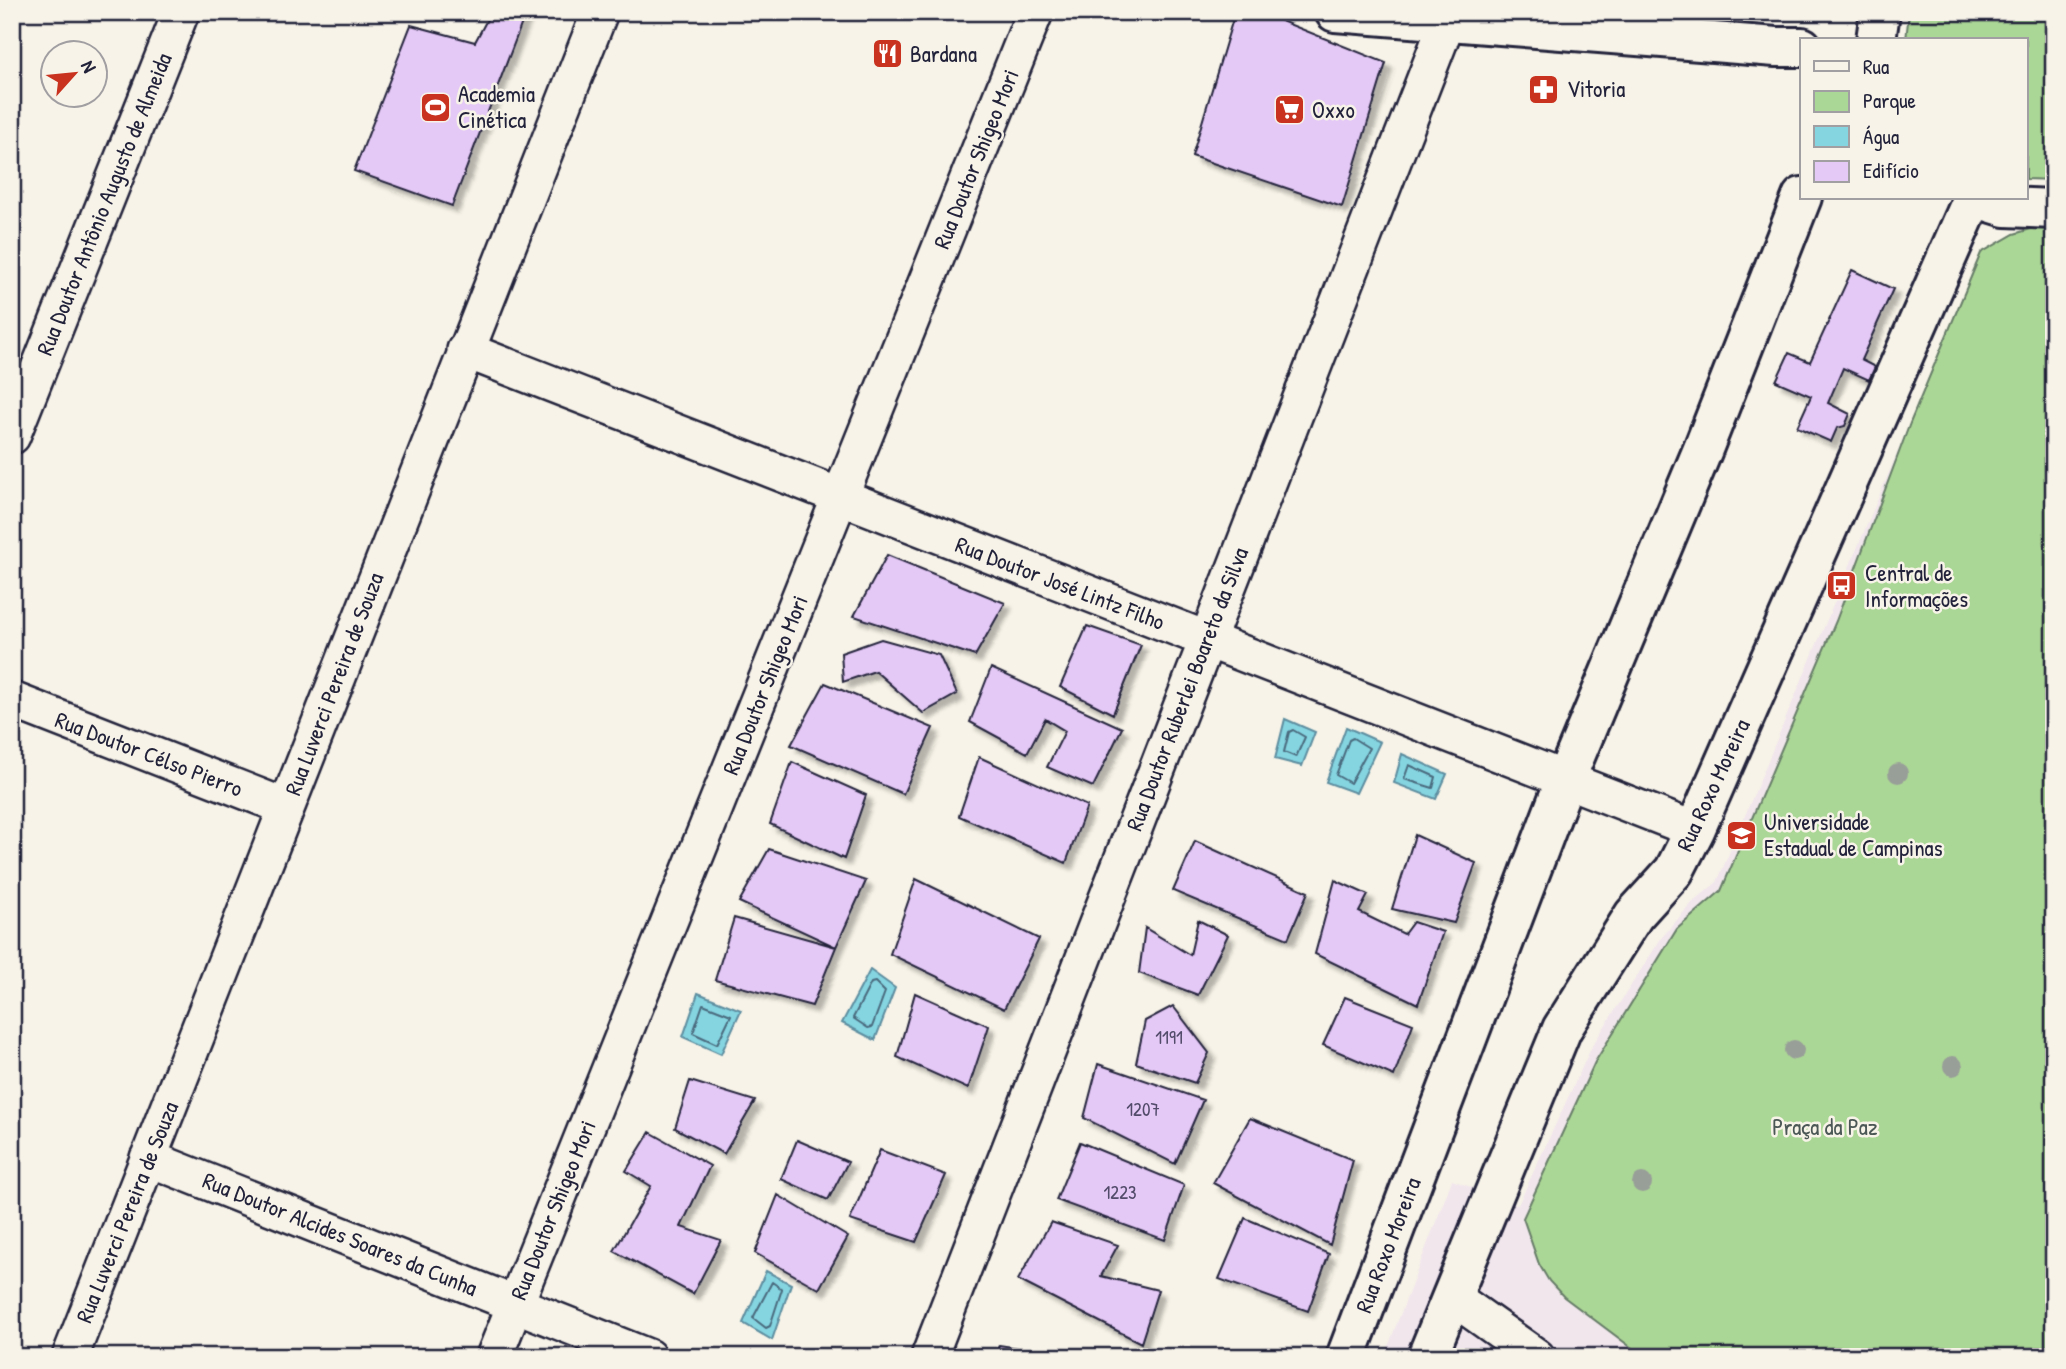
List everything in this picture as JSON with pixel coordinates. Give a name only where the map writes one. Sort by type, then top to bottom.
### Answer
[{"type":"main road","points":[[1335,12],[1800,47]]},
{"type":"main road","name":"Rua Roxo Moreira","points":[[1346,1357],[1566,778],[1703,449],[1801,200]]},
{"type":"main road","name":"Rua Roxo Moreira","points":[[1427,1357],[1562,1029],[1634,915],[1674,871],[1695,830],[1974,200]]},
{"type":"main road","points":[[1982,200],[2006,207],[2054,209]]},
{"type":"street","name":"Rua Doutor Antônio Augusto de Almeida","points":[[12,436],[181,12]]},
{"type":"street","name":"Rua Luverci Pereira de Souza","points":[[70,1357],[600,12]]},
{"type":"street","name":"Rua Doutor Shigeo Mori","points":[[494,1357],[1035,12]]},
{"type":"street","name":"Rua Doutor Ruberlei Boareto da Silva","points":[[929,1357],[1205,639],[1447,22]]},
{"type":"street","name":"Rua Doutor José Lintz Filho","points":[[465,350],[1695,830]]},
{"type":"street","name":"Rua Doutor Célso Pierro","points":[[12,700],[286,807]]},
{"type":"street","name":"Rua Doutor Alcides Soares da Cunha","points":[[148,1158],[648,1357]]},
{"type":"street","points":[[1451,1296],[1537,1357]]},
{"type":"shaded area","name":"Universidade Estadual de Campinas","points":[[1981,253],[1910,423],[1836,621],[1721,891],[1677,929],[1595,1062],[1523,1218],[1539,1264],[1549,1281],[1565,1297],[1644,1357],[1384,1357],[1452,1180],[1518,1205],[1592,1046],[1662,937],[1692,903],[1717,882]]},
{"type":"green space","points":[[1909,12],[2054,12],[2054,180],[2028,179],[2028,38],[1906,38]]},
{"type":"green space","name":"Praça da Paz","points":[[2054,222],[2054,1357],[1644,1357],[1564,1297],[1549,1281],[1539,1264],[1523,1218],[1595,1062],[1677,929],[1721,891],[1836,621],[1910,423],[1981,253],[2014,234]]},
{"type":"water","points":[[1285,719],[1315,732],[1302,766],[1275,759]]},
{"type":"water","points":[[1346,727],[1380,742],[1356,793],[1326,782]]},
{"type":"water","points":[[1402,754],[1447,774],[1436,799],[1394,783]]},
{"type":"water","points":[[870,970],[895,988],[875,1040],[842,1023]]},
{"type":"water","points":[[698,993],[741,1010],[721,1054],[683,1037]]},
{"type":"water","points":[[766,1271],[791,1284],[772,1340],[743,1323]]},
{"type":"building","name":"Academia Cinética","points":[[491,12],[526,12],[452,206],[354,171],[411,25],[475,42]]},
{"type":"building","name":"Oxxo","points":[[1235,12],[1259,12],[1386,63],[1342,207],[1192,156]]},
{"type":"building","points":[[1852,270],[1893,289],[1861,360],[1875,367],[1869,380],[1843,368],[1828,403],[1850,414],[1845,426],[1837,428],[1831,442],[1797,427],[1811,396],[1776,381],[1789,353],[1810,362]]},
{"type":"building","points":[[887,555],[1005,603],[975,656],[854,616]]},
{"type":"building","points":[[1087,626],[1141,645],[1113,714],[1060,687]]},
{"type":"building","points":[[881,639],[939,655],[957,694],[923,713],[875,671],[843,682],[841,653]]},
{"type":"building","points":[[991,668],[1122,728],[1093,787],[1047,767],[1065,731],[1045,719],[1027,753],[970,722]]},
{"type":"building","points":[[825,683],[933,728],[903,794],[791,745]]},
{"type":"building","points":[[979,757],[1087,806],[1066,863],[959,816]]},
{"type":"building","points":[[792,762],[866,795],[844,859],[770,824]]},
{"type":"building","points":[[1415,835],[1476,863],[1454,923],[1392,909]]},
{"type":"building","points":[[1195,841],[1308,892],[1288,939],[1173,891]]},
{"type":"building","points":[[769,849],[866,881],[836,947],[739,902]]},
{"type":"building","points":[[916,879],[1039,939],[1004,1009],[890,954]]},
{"type":"building","points":[[1335,880],[1368,895],[1359,912],[1404,934],[1413,922],[1443,932],[1418,1004],[1315,954]]},
{"type":"building","points":[[734,918],[836,947],[812,1006],[715,980]]},
{"type":"building","points":[[1198,920],[1228,935],[1198,995],[1139,973],[1145,928],[1190,955]]},
{"type":"building","points":[[915,993],[989,1026],[968,1089],[897,1057]]},
{"type":"building","points":[[1345,997],[1413,1024],[1394,1076],[1323,1045]]},
{"type":"building","points":[[1173,1006],[1209,1053],[1195,1083],[1136,1063],[1145,1021]]},
{"type":"building","points":[[1098,1064],[1203,1100],[1175,1164],[1084,1118]]},
{"type":"building","points":[[690,1081],[755,1101],[724,1154],[675,1128]]},
{"type":"building","points":[[1250,1118],[1353,1160],[1330,1245],[1213,1183]]},
{"type":"building","points":[[650,1132],[710,1166],[681,1227],[721,1240],[693,1294],[614,1251],[651,1186],[626,1171]]},
{"type":"building","points":[[797,1140],[848,1162],[828,1200],[781,1179]]},
{"type":"building","points":[[1080,1142],[1184,1185],[1165,1240],[1056,1200]]},
{"type":"building","points":[[880,1150],[946,1175],[916,1242],[850,1220]]},
{"type":"building","points":[[778,1195],[848,1237],[819,1289],[755,1253]]},
{"type":"building","points":[[1245,1218],[1329,1254],[1308,1311],[1219,1279]]},
{"type":"building","points":[[1051,1222],[1118,1245],[1101,1276],[1158,1290],[1141,1343],[1018,1280]]},
{"type":"building","points":[[999,1345],[1038,1351],[1037,1357],[995,1357]]},
{"type":"place","name":"Bardana","points":[[887,54]]},
{"type":"place","name":"Vitoria","points":[[1544,89]]},
{"type":"place","name":"Academia Cinética","points":[[435,107]]},
{"type":"place","name":"Oxxo","points":[[1289,110]]},
{"type":"place","name":"Central de Informações","points":[[1842,586]]},
{"type":"place","name":"Universidade Estadual de Campinas","points":[[1741,835]]}]
